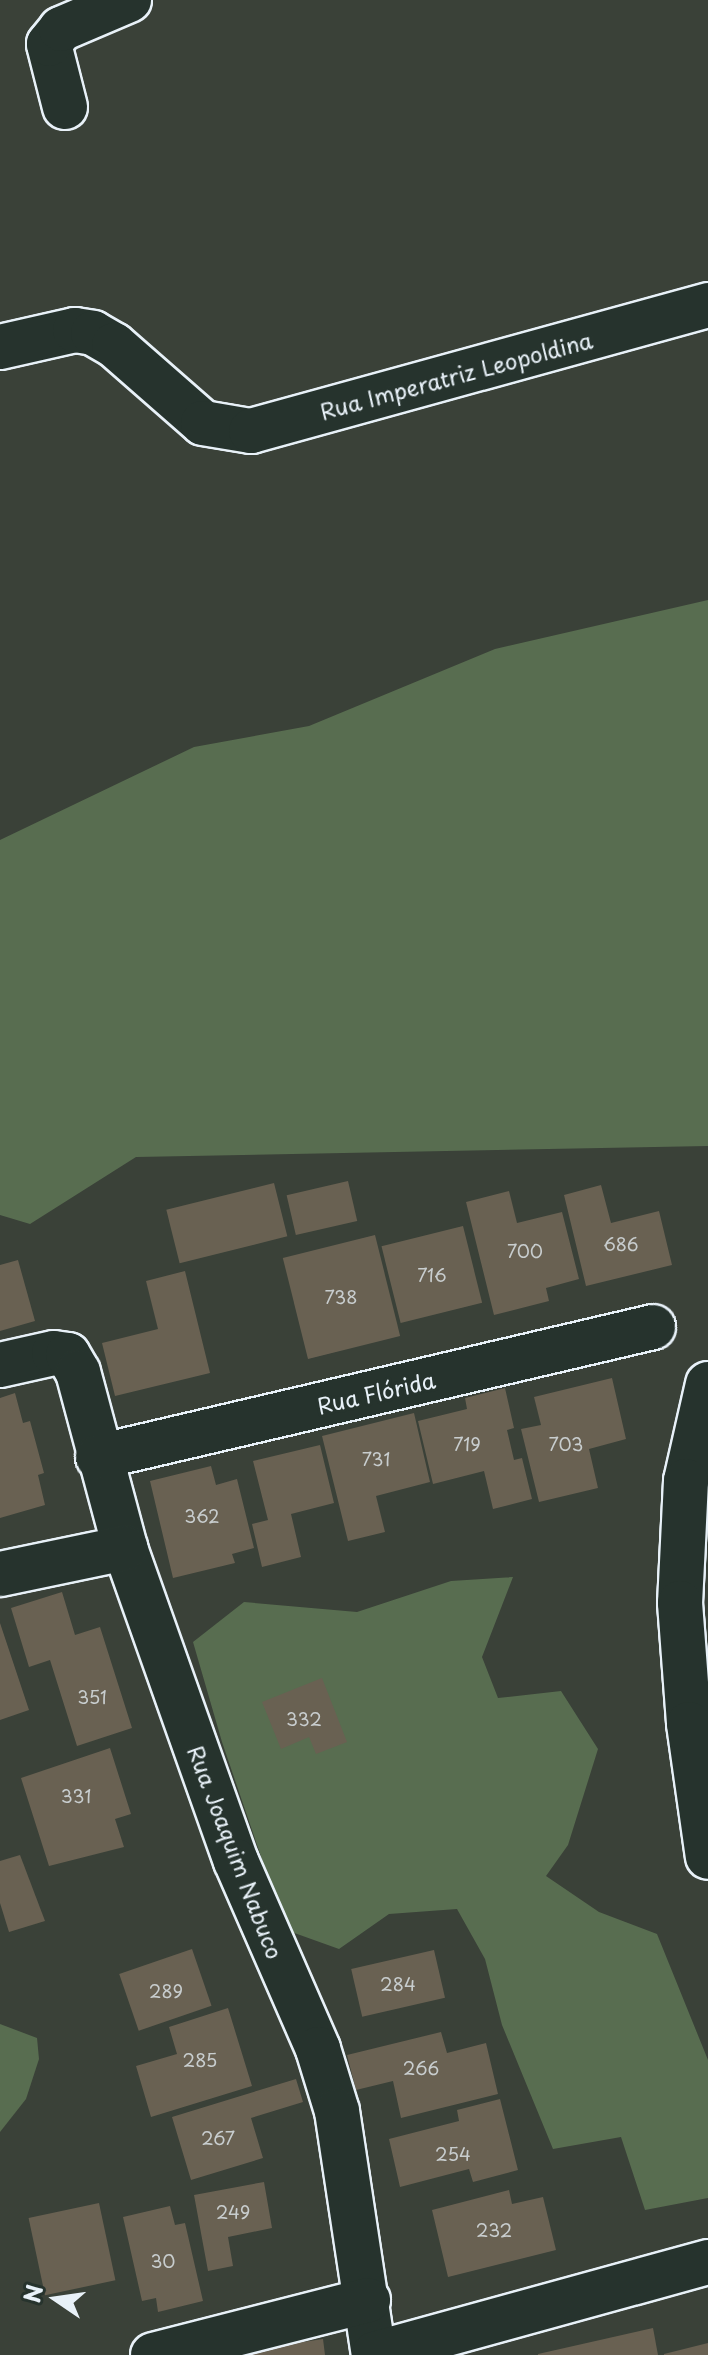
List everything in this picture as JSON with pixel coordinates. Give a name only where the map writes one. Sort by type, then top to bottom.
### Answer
[{"type":"street","points":[[65,107],[49,44],[61,29],[129,0]]},
{"type":"street","name":"Rua Imperatriz Leopoldina","points":[[0,347],[75,330],[93,333],[114,345],[203,423],[251,431],[708,305]]},
{"type":"street","name":"Rua Flórida","points":[[98,1457],[653,1327]]},
{"type":"street","name":"Rua Joaquim Nabuco","points":[[0,1365],[54,1353],[68,1355],[78,1372],[98,1457],[125,1548],[236,1861],[318,2049],[337,2111],[374,2354]]},
{"type":"street","points":[[708,1384],[686,1481],[680,1603],[689,1724],[708,1857]]},
{"type":"street","points":[[0,1574],[125,1548]]},
{"type":"street","points":[[374,2354],[708,2262]]},
{"type":"street","points":[[153,2355],[368,2300]]},
{"type":"green space","points":[[708,600],[708,1146],[136,1157],[30,1224],[0,1215],[0,840],[194,747],[309,726],[495,649]]},
{"type":"green space","points":[[513,1577],[482,1657],[498,1698],[561,1691],[598,1749],[568,1845],[546,1876],[599,1912],[657,1934],[708,2060],[708,2198],[645,2210],[621,2137],[553,2149],[502,2025],[485,1959],[457,1909],[389,1914],[339,1949],[286,1930],[222,1742],[193,1642],[244,1602],[357,1612],[451,1581]]},
{"type":"green space","points":[[0,2024],[37,2038],[39,2059],[26,2099],[0,2132]]},
{"type":"building","points":[[348,1181],[357,1221],[296,1235],[287,1195]]},
{"type":"building","points":[[274,1183],[287,1236],[180,1263],[166,1210]]},
{"type":"building","points":[[601,1185],[611,1223],[659,1211],[672,1265],[586,1286],[564,1195]]},
{"type":"building","points":[[509,1191],[517,1223],[562,1212],[579,1279],[546,1288],[549,1301],[494,1315],[466,1202]]},
{"type":"building","points":[[463,1226],[482,1303],[401,1323],[381,1246]]},
{"type":"building","points":[[375,1235],[400,1336],[308,1359],[283,1258]]},
{"type":"building","points":[[18,1260],[35,1321],[0,1331],[0,1265]]},
{"type":"building","points":[[185,1271],[210,1373],[115,1396],[102,1343],[158,1329],[146,1281]]},
{"type":"building","points":[[612,1378],[626,1439],[589,1449],[598,1488],[539,1502],[521,1429],[541,1425],[534,1397]]},
{"type":"building","points":[[505,1388],[514,1428],[507,1430],[514,1460],[522,1458],[532,1499],[493,1509],[484,1471],[433,1484],[418,1421],[467,1409],[465,1398]]},
{"type":"building","points":[[15,1393],[23,1423],[30,1421],[44,1473],[38,1475],[45,1505],[0,1518],[0,1398]]},
{"type":"building","points":[[414,1413],[430,1482],[376,1496],[385,1532],[348,1541],[322,1436]]},
{"type":"building","points":[[320,1445],[334,1503],[291,1514],[301,1557],[262,1567],[252,1524],[268,1520],[253,1461]]},
{"type":"building","points":[[211,1466],[216,1485],[237,1479],[254,1548],[232,1554],[235,1563],[173,1578],[150,1481]]},
{"type":"building","points":[[62,1592],[75,1635],[100,1627],[132,1728],[77,1746],[50,1660],[29,1667],[11,1608]]},
{"type":"building","points":[[0,1623],[29,1710],[0,1720]]},
{"type":"building","points":[[322,1678],[347,1742],[316,1754],[309,1737],[281,1749],[262,1702]]},
{"type":"building","points":[[110,1748],[131,1814],[115,1819],[124,1847],[49,1866],[21,1778]]},
{"type":"building","points":[[20,1855],[45,1921],[9,1932],[0,1903],[0,1861]]},
{"type":"building","points":[[192,1949],[212,2006],[139,2031],[119,1974]]},
{"type":"building","points":[[434,1950],[445,1998],[362,2017],[351,1969]]},
{"type":"building","points":[[228,2008],[252,2086],[151,2117],[136,2066],[177,2054],[169,2027]]},
{"type":"building","points":[[441,2032],[447,2053],[486,2043],[498,2094],[401,2118],[393,2081],[356,2090],[347,2055]]},
{"type":"building","points":[[296,2079],[303,2102],[251,2118],[263,2158],[191,2180],[172,2117]]},
{"type":"building","points":[[500,2099],[518,2170],[473,2182],[469,2169],[400,2187],[389,2139],[459,2121],[457,2110]]},
{"type":"building","points":[[264,2182],[272,2228],[228,2237],[233,2266],[208,2271],[194,2195]]},
{"type":"building","points":[[509,2190],[512,2204],[543,2197],[556,2250],[448,2277],[432,2210]]},
{"type":"building","points":[[99,2203],[115,2280],[45,2295],[29,2218]]},
{"type":"building","points":[[170,2206],[175,2225],[185,2223],[203,2301],[158,2312],[156,2298],[142,2301],[123,2217]]},
{"type":"building","points":[[653,2328],[658,2355],[538,2355],[538,2354]]},
{"type":"building","points":[[323,2339],[325,2355],[249,2355],[249,2350]]},
{"type":"building","points":[[708,2343],[708,2355],[664,2355],[664,2354]]}]
